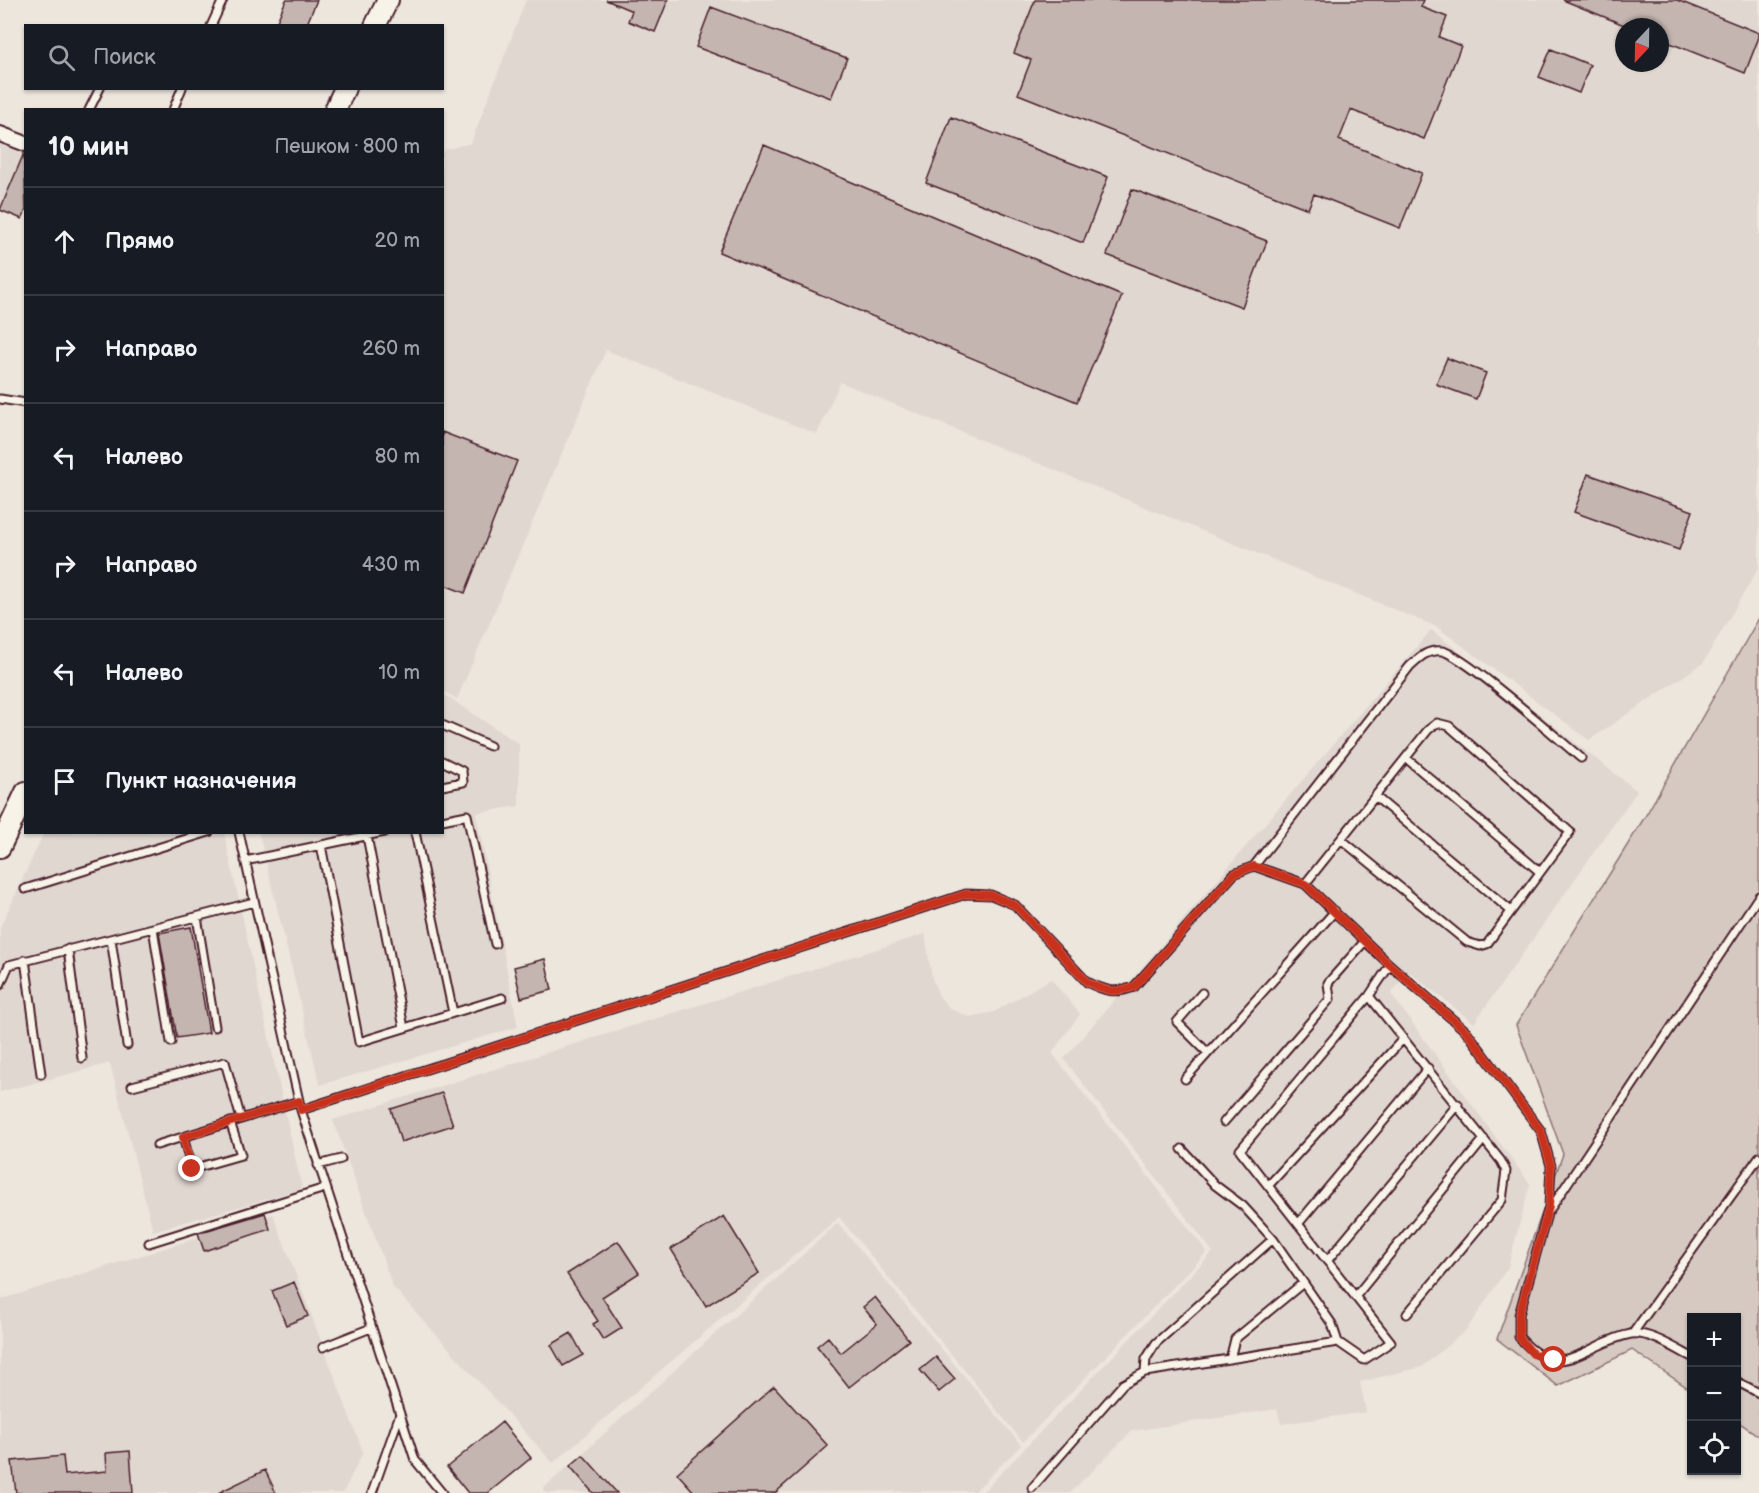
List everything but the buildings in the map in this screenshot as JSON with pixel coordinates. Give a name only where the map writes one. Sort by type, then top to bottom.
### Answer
[{"type":"main road","points":[[376,24],[384,2]]},
{"type":"main road","points":[[0,847],[24,796]]},
{"type":"street","points":[[0,134],[24,143]]},
{"type":"lane","points":[[212,24],[223,0]]},
{"type":"lane","points":[[90,108],[99,90]]},
{"type":"lane","points":[[174,108],[181,90]]},
{"type":"lane","points":[[0,399],[24,403]]},
{"type":"lane","points":[[301,1110],[966,894],[991,895],[1015,905],[1087,982],[1102,990],[1119,993],[1134,987],[1234,874],[1254,866],[1410,666],[1426,652],[1443,651],[1465,663],[1581,758]]},
{"type":"lane","points":[[1305,884],[1437,723],[1449,726],[1570,832],[1487,944],[1480,946],[1467,942],[1342,840]]},
{"type":"lane","points":[[444,726],[490,746]]},
{"type":"lane","points":[[1406,758],[1540,872]]},
{"type":"lane","points":[[444,762],[462,771],[463,782],[444,786]]},
{"type":"lane","points":[[1376,797],[1511,911]]},
{"type":"lane","points":[[444,820],[467,815],[495,944]]},
{"type":"lane","points":[[25,889],[203,834]]},
{"type":"lane","points":[[239,834],[301,1110],[324,1188],[415,1460],[442,1493]]},
{"type":"lane","points":[[245,861],[376,834]]},
{"type":"lane","points":[[415,834],[453,1013]]},
{"type":"lane","points":[[367,836],[404,1028]]},
{"type":"lane","points":[[321,845],[359,1042],[502,998]]},
{"type":"lane","points":[[1254,866],[1305,884],[1390,965],[1467,1032],[1541,1131],[1551,1166],[1548,1214],[1519,1315],[1519,1337],[1533,1354],[1554,1360],[1574,1357],[1633,1333],[1759,1157]]},
{"type":"lane","points":[[1548,1214],[1759,896]]},
{"type":"lane","points":[[0,985],[9,965],[254,902]]},
{"type":"lane","points":[[1185,1079],[1335,911]]},
{"type":"lane","points":[[196,917],[215,1027]]},
{"type":"lane","points":[[153,928],[171,1042]]},
{"type":"lane","points":[[111,939],[127,1045]]},
{"type":"lane","points":[[1224,1122],[1330,999],[1328,983],[1365,941]]},
{"type":"lane","points":[[69,949],[82,1058]]},
{"type":"lane","points":[[25,960],[41,1074]]},
{"type":"lane","points":[[1182,1149],[1215,1185],[1243,1206],[1273,1239],[1332,1324],[1338,1342],[1364,1360],[1391,1342],[1240,1150],[1369,996],[1390,965]]},
{"type":"lane","points":[[1202,993],[1177,1022],[1208,1053]]},
{"type":"lane","points":[[1369,996],[1458,1104],[1506,1171],[1502,1200],[1407,1314]]},
{"type":"lane","points":[[1268,1186],[1403,1039]]},
{"type":"lane","points":[[132,1086],[225,1062],[241,1119]]},
{"type":"lane","points":[[1298,1224],[1428,1068]]},
{"type":"lane","points":[[157,1145],[299,1101]]},
{"type":"lane","points":[[1327,1261],[1458,1104]]},
{"type":"lane","points":[[183,1137],[192,1169],[241,1155],[230,1122]]},
{"type":"lane","points":[[1355,1297],[1484,1139]]},
{"type":"lane","points":[[318,1164],[340,1159]]},
{"type":"lane","points":[[149,1243],[324,1188]]},
{"type":"lane","points":[[1145,1372],[1146,1359],[1156,1343],[1273,1239]]},
{"type":"lane","points":[[1230,1359],[1234,1339],[1304,1283]]},
{"type":"lane","points":[[323,1347],[371,1328]]},
{"type":"lane","points":[[1633,1333],[1653,1338],[1687,1355]]},
{"type":"lane","points":[[1032,1488],[1123,1384],[1145,1372],[1338,1342]]},
{"type":"lane","points":[[1741,1383],[1759,1393]]},
{"type":"lane","points":[[372,1493],[400,1414]]},
{"type":"shaded area","points":[[526,0],[1759,0],[1759,567],[1703,663],[1589,740],[1437,627],[840,382],[817,434],[606,350],[457,699],[444,691],[444,150],[471,143]]},
{"type":"shaded area","points":[[0,144],[24,154],[0,213]]},
{"type":"shaded area","points":[[1759,618],[1759,1436],[1741,1424],[1741,1313],[1687,1313],[1687,1387],[1632,1350],[1558,1386],[1497,1339],[1563,1154],[1516,1025],[1646,815]]},
{"type":"shaded area","points":[[1431,630],[1637,791],[1474,1023],[1408,971],[1391,994],[1530,1184],[1508,1267],[1467,1329],[1422,1367],[1360,1382],[1366,1412],[1281,1424],[1277,1409],[1132,1431],[1070,1493],[982,1493],[1213,1252],[1064,1059]]},
{"type":"shaded area","points":[[444,695],[519,744],[519,806],[476,813],[518,1027],[320,1085],[259,834],[444,834]]},
{"type":"shaded area","points":[[44,834],[224,834],[302,1189],[153,1231],[110,1063],[0,1092],[0,928]]},
{"type":"shaded area","points":[[925,934],[932,978],[939,996],[950,1009],[970,1017],[994,1012],[1051,979],[1080,1014],[1052,1053],[1207,1252],[1023,1442],[839,1217],[553,1463],[393,1287],[333,1120]]},
{"type":"shaded area","points":[[273,1214],[363,1452],[343,1493],[0,1493],[0,1300]]},
{"type":"shaded area","points":[[838,1223],[1021,1445],[975,1491],[547,1493],[543,1489]]},
{"type":"route","points":[[192,1169],[183,1137],[299,1101],[301,1110],[966,894],[991,895],[1015,905],[1087,982],[1102,990],[1119,993],[1134,987],[1234,874],[1254,866],[1305,884],[1390,965],[1467,1032],[1541,1131],[1551,1166],[1549,1207],[1519,1315],[1519,1337],[1533,1354],[1554,1360]]}]
